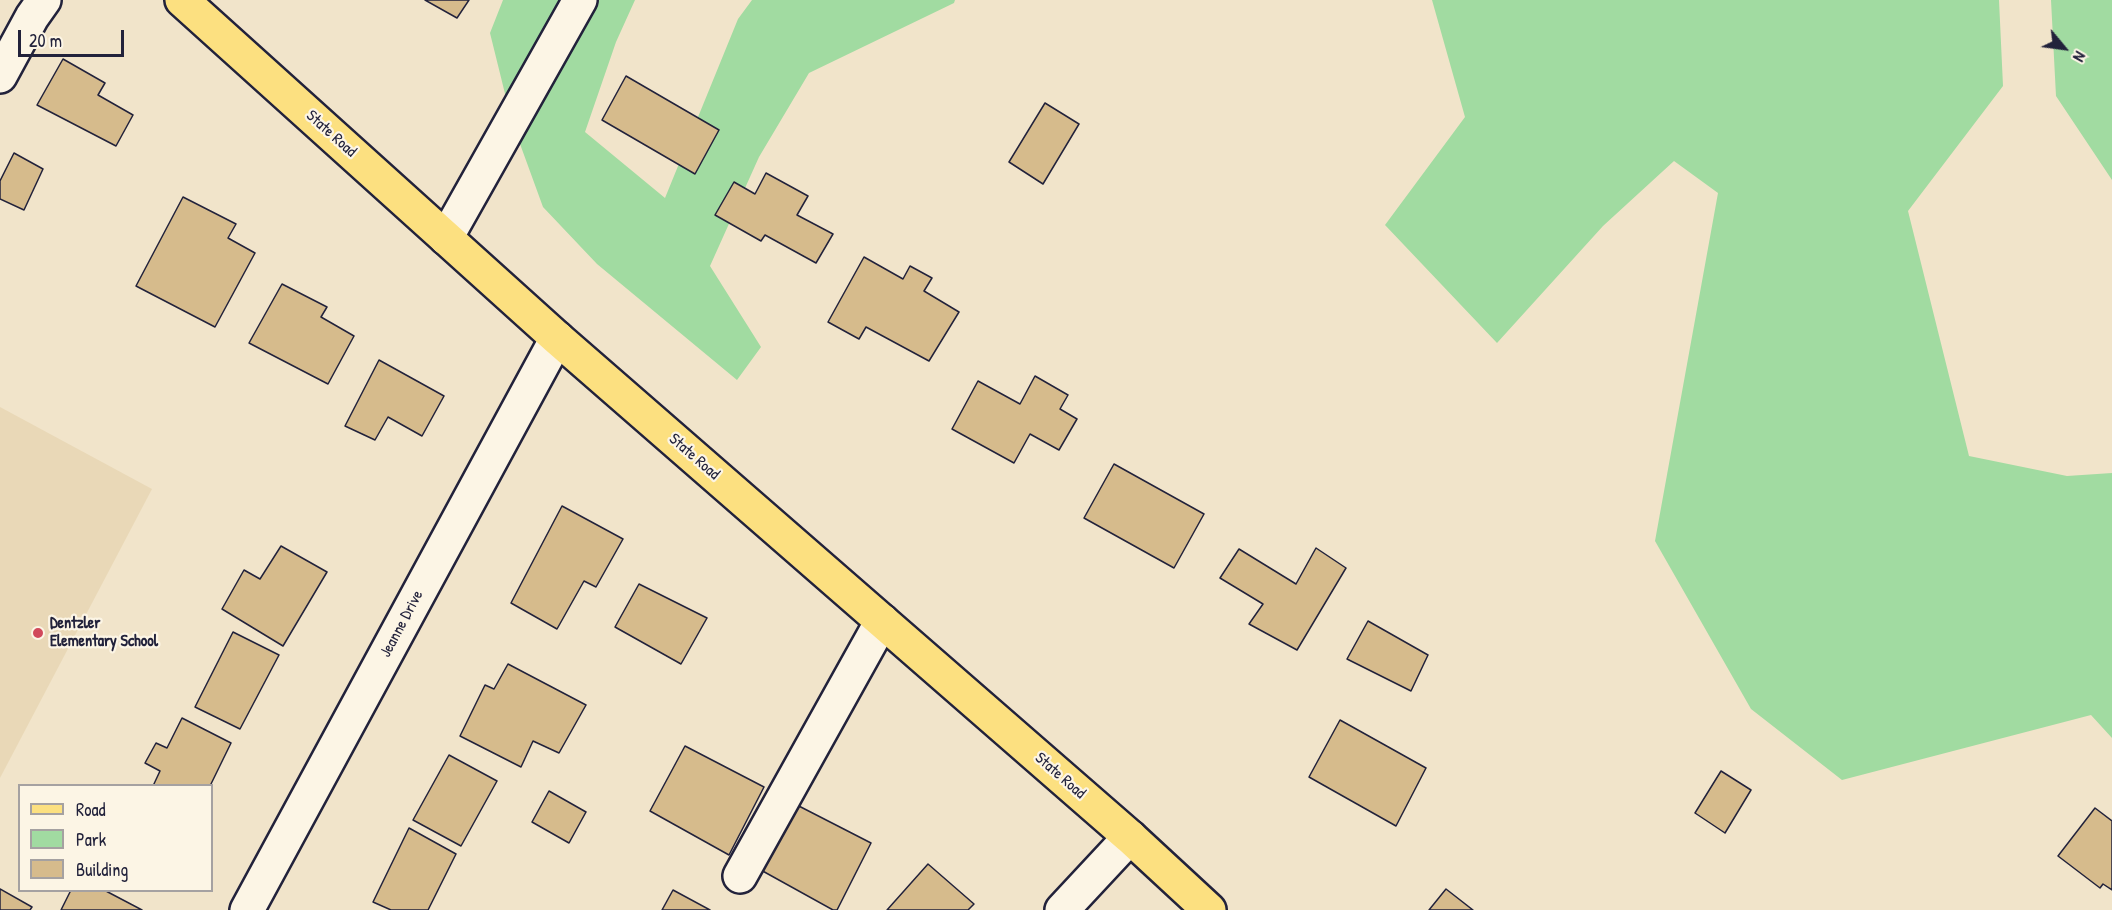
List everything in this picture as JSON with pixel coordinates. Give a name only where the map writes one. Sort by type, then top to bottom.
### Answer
[{"type":"main road","name":"State Road","points":[[182,0],[557,338],[1130,837],[1209,910]]},
{"type":"street","points":[[0,76],[32,17],[44,0]]},
{"type":"street","points":[[446,238],[580,0]]},
{"type":"street","name":"Jeanne Drive","points":[[247,910],[557,338]]},
{"type":"street","points":[[740,876],[882,621]]},
{"type":"street","points":[[1062,910],[1130,837]]},
{"type":"shaded area","name":"Dentzler Elementary School","points":[[0,407],[152,489],[0,778]]},
{"type":"green space","points":[[503,0],[635,0],[616,42],[585,132],[665,198],[738,19],[752,0],[955,0],[954,3],[809,73],[759,157],[710,266],[761,347],[737,380],[597,264],[543,207],[512,122],[490,33]]},
{"type":"green space","points":[[1432,0],[1999,0],[2003,86],[1908,211],[1969,456],[2067,476],[2112,473],[2112,738],[2091,715],[1842,780],[1751,709],[1655,541],[1718,193],[1674,161],[1603,226],[1497,343],[1385,225],[1465,117]]},
{"type":"green space","points":[[2051,0],[2112,0],[2112,180],[2056,96]]},
{"type":"building","points":[[425,0],[469,0],[457,18]]},
{"type":"building","points":[[63,59],[105,83],[98,95],[133,115],[116,146],[37,105]]},
{"type":"building","points":[[626,76],[719,130],[695,174],[602,120]]},
{"type":"building","points":[[1045,103],[1079,124],[1043,184],[1009,162]]},
{"type":"building","points":[[14,153],[43,169],[24,210],[0,199],[0,181]]},
{"type":"building","points":[[766,173],[808,196],[797,215],[833,234],[816,263],[765,235],[761,241],[715,215],[734,182],[755,194]]},
{"type":"building","points":[[183,197],[236,224],[228,238],[255,253],[215,327],[136,286]]},
{"type":"building","points":[[864,257],[903,279],[910,266],[932,278],[924,291],[959,312],[929,361],[866,327],[859,339],[828,322]]},
{"type":"building","points":[[282,284],[327,307],[321,317],[354,336],[328,384],[249,343]]},
{"type":"building","points":[[379,360],[444,396],[422,436],[388,417],[375,440],[345,426]]},
{"type":"building","points":[[1035,376],[1068,395],[1060,409],[1077,419],[1059,450],[1030,434],[1014,463],[952,429],[978,381],[1020,404]]},
{"type":"building","points":[[1114,464],[1204,514],[1174,568],[1084,518]]},
{"type":"building","points":[[562,506],[623,539],[596,587],[584,581],[557,629],[511,603]]},
{"type":"building","points":[[281,546],[327,572],[283,646],[222,609],[244,570],[260,579]]},
{"type":"building","points":[[1316,548],[1346,568],[1297,650],[1249,624],[1263,604],[1220,578],[1239,549],[1296,584]]},
{"type":"building","points":[[639,584],[707,618],[681,664],[615,627]]},
{"type":"building","points":[[1368,621],[1428,655],[1411,691],[1347,659]]},
{"type":"building","points":[[233,632],[279,655],[240,729],[195,707]]},
{"type":"building","points":[[508,664],[586,705],[559,753],[533,741],[521,767],[460,736],[485,685],[494,689]]},
{"type":"building","points":[[182,718],[231,743],[211,784],[154,784],[160,771],[145,763],[156,743],[167,748]]},
{"type":"building","points":[[1340,720],[1426,768],[1396,826],[1309,777]]},
{"type":"building","points":[[685,746],[764,787],[729,855],[650,811]]},
{"type":"building","points":[[449,755],[497,781],[461,846],[413,820]]},
{"type":"building","points":[[1721,771],[1751,790],[1725,833],[1695,813]]},
{"type":"building","points":[[549,791],[586,812],[569,843],[532,822]]},
{"type":"building","points":[[793,803],[871,843],[837,910],[833,910],[759,869]]},
{"type":"building","points":[[2095,808],[2112,821],[2112,890],[2103,884],[2100,888],[2058,856]]},
{"type":"building","points":[[409,828],[456,854],[428,910],[391,910],[373,902]]},
{"type":"building","points":[[928,864],[974,904],[968,910],[887,910]]},
{"type":"building","points":[[0,889],[32,907],[30,910],[0,910]]},
{"type":"building","points":[[1446,889],[1473,910],[1429,910]]},
{"type":"building","points":[[673,890],[710,910],[662,910]]},
{"type":"building","points":[[70,892],[108,892],[142,910],[61,910]]},
{"type":"place","name":"Dentzler Elementary School","points":[[38,633]]}]
